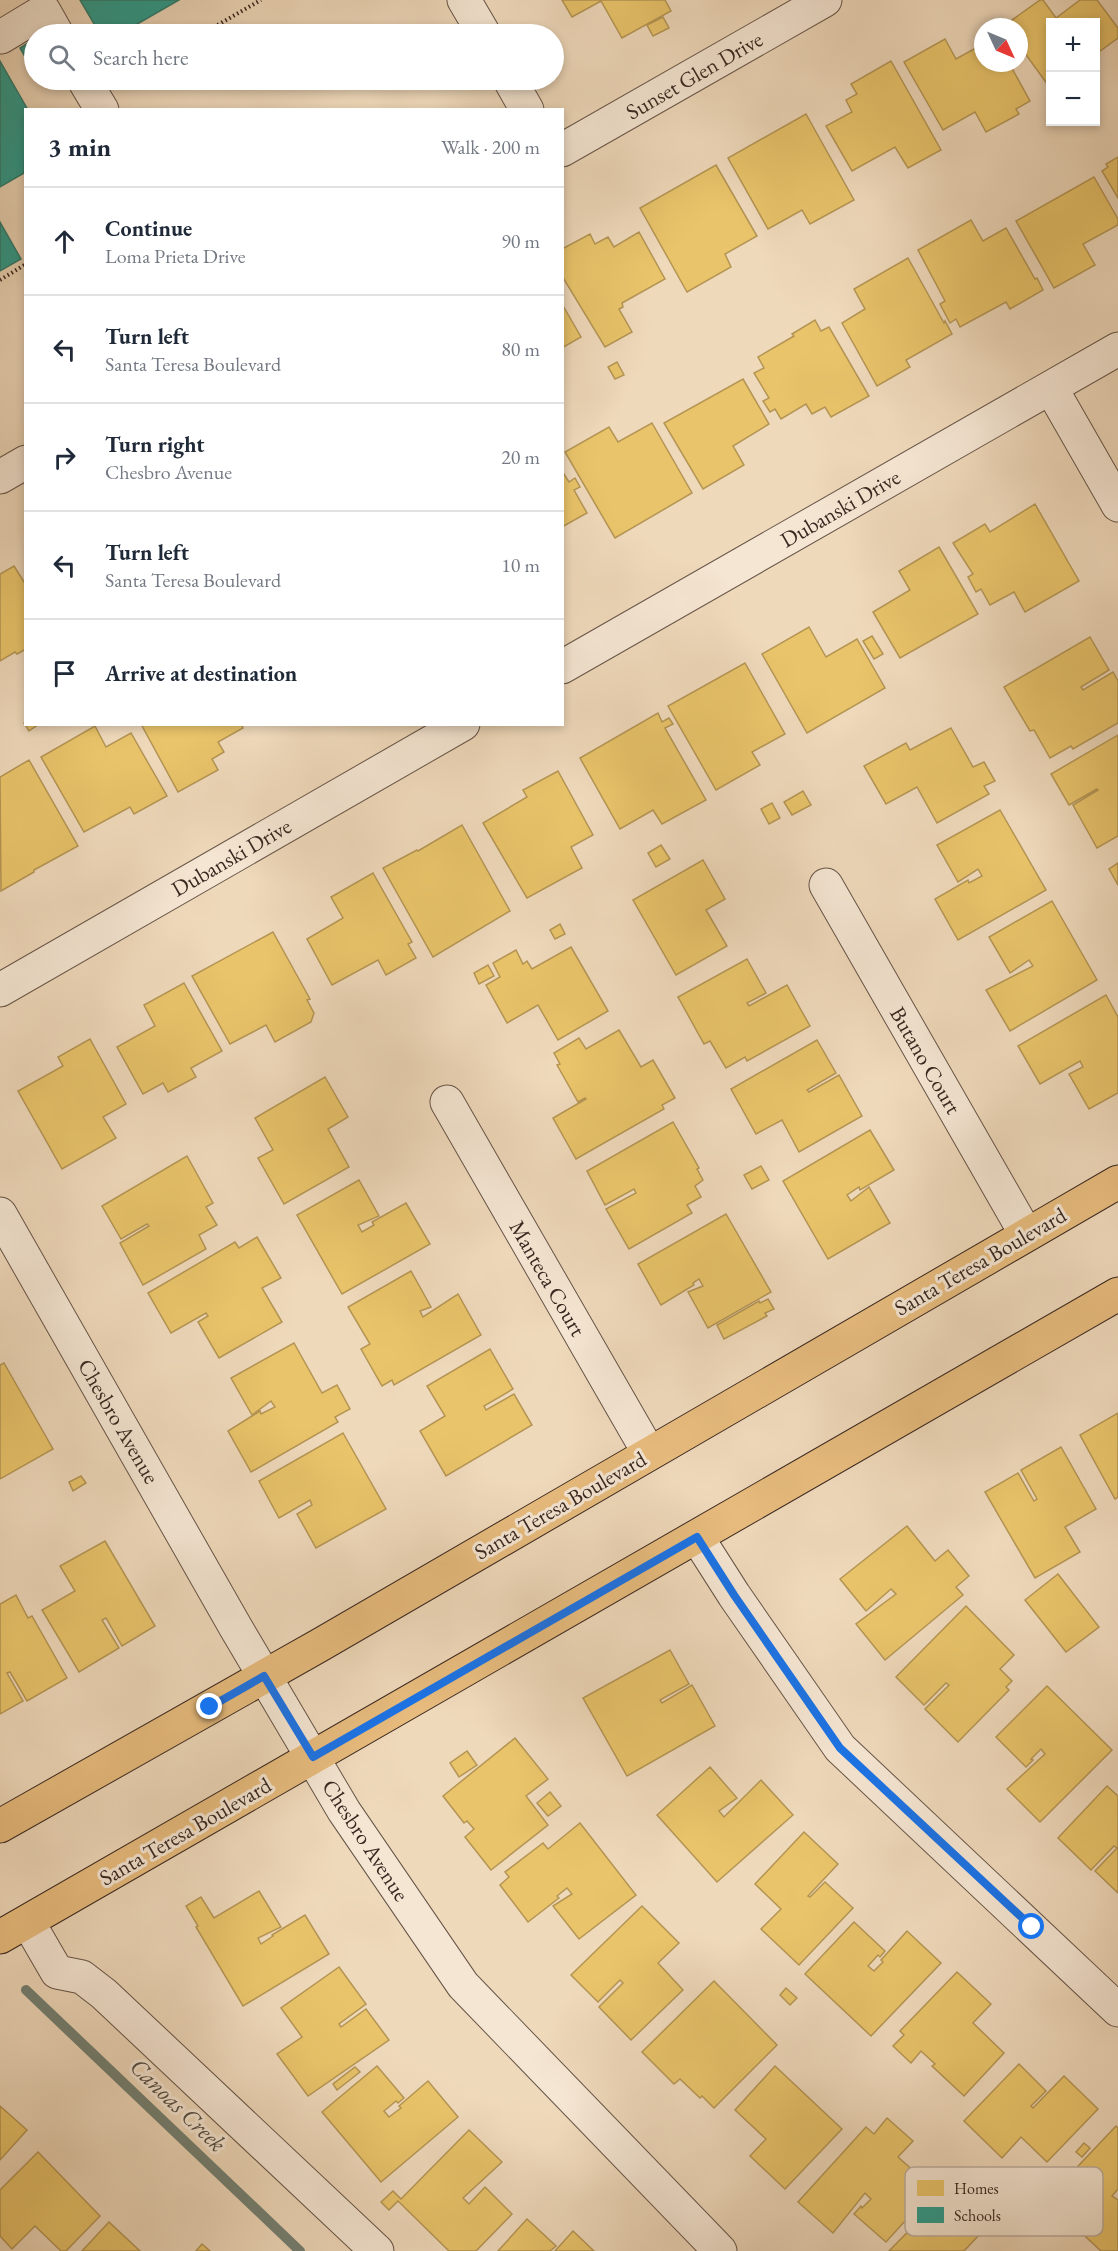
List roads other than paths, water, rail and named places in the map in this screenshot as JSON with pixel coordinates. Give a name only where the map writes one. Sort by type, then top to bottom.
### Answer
[{"type":"main road","name":"Santa Teresa Boulevard","points":[[0,1826],[1118,1182]]},
{"type":"main road","name":"Santa Teresa Boulevard","points":[[14,1929],[1118,1294]]},
{"type":"street","points":[[464,0],[478,24]]},
{"type":"street","name":"Sunset Glen Drive","points":[[564,149],[825,0]]},
{"type":"street","points":[[0,37],[44,11],[51,24]]},
{"type":"street","points":[[90,90],[101,108]]},
{"type":"street","points":[[516,90],[526,108]]},
{"type":"street","name":"Dubanski Drive","points":[[564,666],[1118,349]]},
{"type":"street","points":[[1051,388],[1118,505]]},
{"type":"street","points":[[0,477],[24,463]]},
{"type":"street","name":"Dubanski Drive","points":[[0,990],[460,726]]},
{"type":"street","name":"Butano Court","points":[[826,885],[1026,1234]]},
{"type":"street","name":"Manteca Court","points":[[447,1102],[649,1453]]},
{"type":"street","name":"Chesbro Avenue","points":[[0,1214],[11,1257],[344,1811],[463,1985],[720,2251]]},
{"type":"street","points":[[697,1537],[734,1595],[840,1748],[1118,2010]]},
{"type":"street","points":[[14,1929],[57,1972],[82,1977],[104,1994],[377,2251]]},
{"type":"waterway","name":"Canoas Creek","points":[[26,1990],[300,2251]]}]
